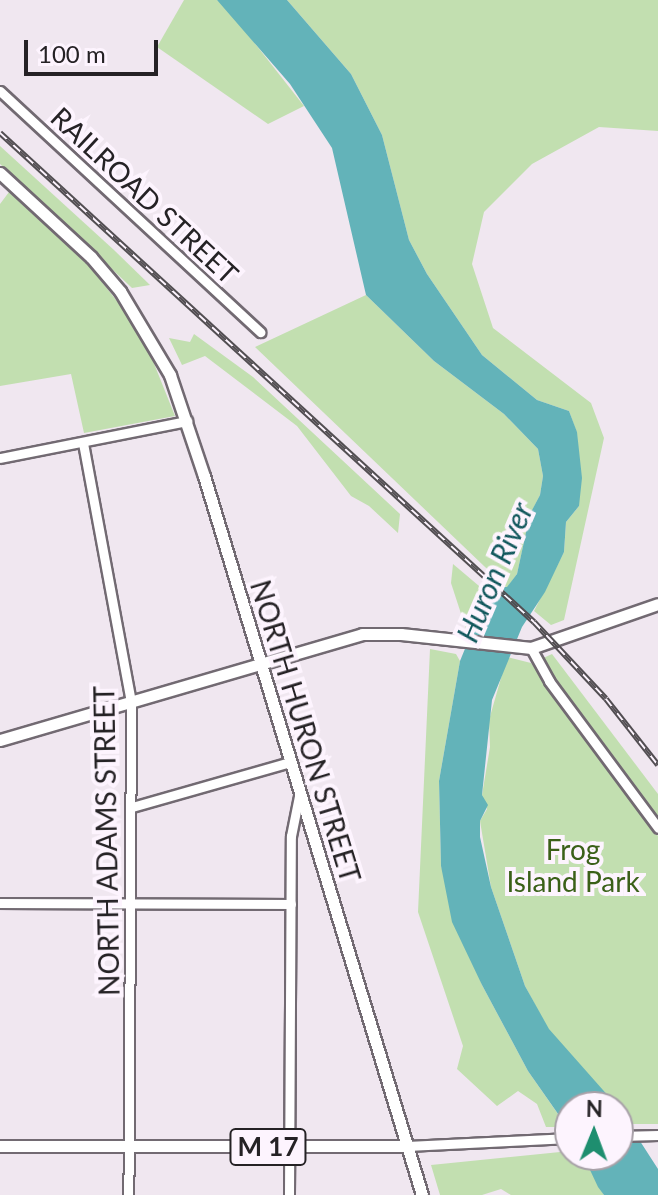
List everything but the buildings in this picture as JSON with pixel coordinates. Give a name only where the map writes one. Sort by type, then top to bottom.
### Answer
[{"type":"main road","name":"NORTH HURON STREET","points":[[0,173],[81,248],[120,291],[157,348],[187,421],[422,1195]]},
{"type":"main road","points":[[0,740],[362,634],[451,639],[528,648],[658,604]]},
{"type":"main road","name":"M 17","points":[[0,1146],[407,1146]]},
{"type":"street","name":"RAILROAD STREET","points":[[0,91],[260,332]]},
{"type":"street","points":[[0,458],[187,421]]},
{"type":"street","name":"NORTH ADAMS STREET","points":[[83,443],[131,702],[128,1195]]},
{"type":"street","points":[[528,648],[658,828]]},
{"type":"street","points":[[132,807],[290,762]]},
{"type":"street","points":[[289,1195],[291,836],[299,796]]},
{"type":"street","points":[[0,903],[291,904]]},
{"type":"street","points":[[634,1136],[658,1135]]},
{"type":"street","points":[[407,1146],[554,1139]]},
{"type":"green space","points":[[184,0],[217,0],[227,8],[304,106],[268,124],[157,47]]},
{"type":"green space","points":[[287,0],[658,0],[658,131],[599,127],[532,164],[484,212],[472,264],[493,328],[591,403],[604,438],[564,620],[551,625],[534,611],[564,552],[566,522],[579,506],[577,433],[569,411],[537,400],[482,355],[427,274],[409,240],[382,135],[351,74]]},
{"type":"green space","points":[[0,146],[150,285],[132,288],[0,164]]},
{"type":"green space","points":[[9,192],[89,266],[121,306],[151,356],[175,416],[84,433],[71,374],[0,386],[0,204]]},
{"type":"green space","points":[[366,295],[434,361],[504,414],[538,449],[543,476],[540,495],[530,515],[517,574],[507,588],[255,347]]},
{"type":"green space","points":[[194,334],[253,377],[400,514],[398,533],[369,506],[351,496],[297,426],[205,356],[182,365],[169,338],[190,342]]},
{"type":"green space","points":[[453,564],[485,591],[487,601],[474,630],[466,629],[451,583]]},
{"type":"green space","points":[[430,649],[456,654],[460,661],[439,781],[441,866],[482,985],[528,1071],[554,1108],[554,1127],[546,1127],[537,1104],[518,1091],[497,1106],[457,1069],[463,1046],[418,912]]},
{"type":"green space","points":[[552,654],[658,794],[658,818],[539,660]]},
{"type":"green space","name":"Frog Island Park","points":[[507,657],[531,663],[658,836],[658,1124],[634,1124],[634,1091],[603,1091],[548,1029],[525,986],[491,887],[480,821],[487,809],[482,795],[490,747],[489,720]]},
{"type":"green space","points":[[554,1153],[554,1171],[591,1171],[604,1195],[511,1195],[501,1189],[482,1195],[440,1195],[431,1165]]},
{"type":"water","points":[[217,0],[287,0],[351,74],[382,135],[409,240],[427,274],[482,355],[537,400],[569,411],[577,432],[582,478],[579,506],[566,522],[564,552],[545,592],[522,627],[492,700],[482,795],[488,805],[480,821],[480,837],[491,887],[525,986],[549,1029],[604,1091],[554,1091],[554,1108],[528,1071],[452,922],[441,866],[439,781],[460,661],[482,607],[497,587],[507,587],[517,574],[530,514],[540,495],[543,476],[538,449],[504,414],[434,361],[366,295],[332,148],[290,84]]},
{"type":"water","points":[[634,1132],[658,1169],[658,1195],[604,1195],[590,1171],[634,1171]]},
{"type":"railway","points":[[0,133],[534,622],[606,699],[658,765]]},
{"type":"water label","name":"Huron River","points":[[494,572]]}]
